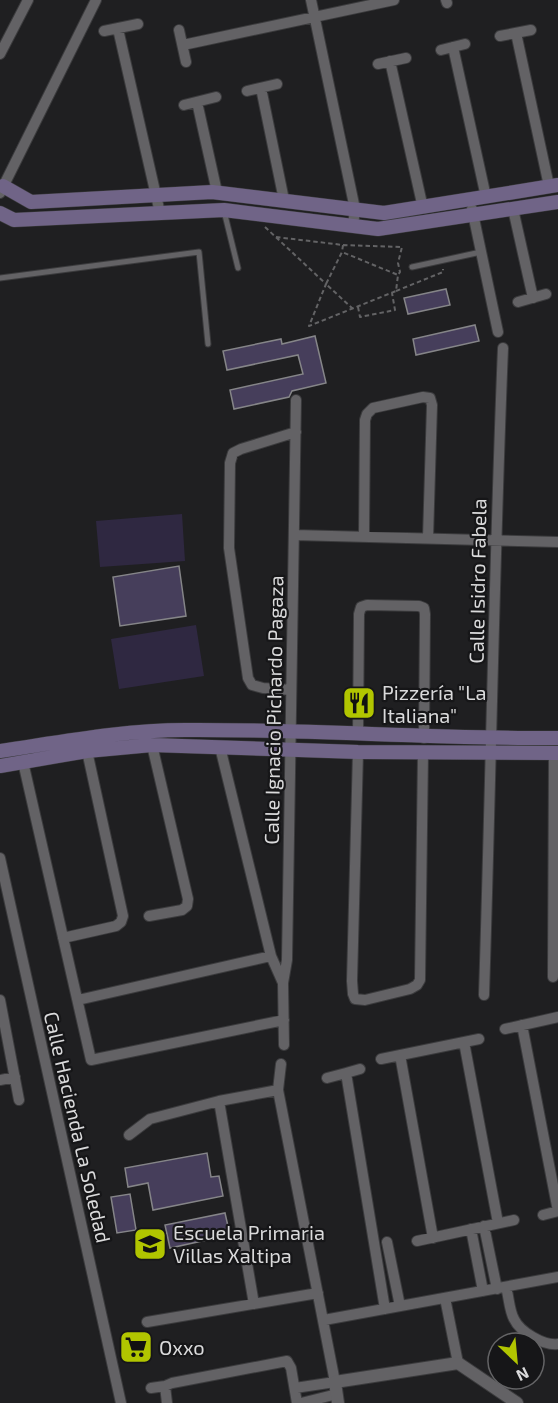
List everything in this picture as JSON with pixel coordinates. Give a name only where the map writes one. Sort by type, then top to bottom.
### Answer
[{"type":"main road","points":[[2,189],[31,202],[218,192],[384,213],[554,185]]},
{"type":"main road","points":[[0,213],[14,220],[224,210],[378,229],[558,202]]},
{"type":"main road","points":[[0,751],[121,733],[184,730],[424,738],[556,753]]},
{"type":"main road","points":[[0,766],[87,751],[152,746],[423,752],[558,738]]},
{"type":"street","points":[[0,54],[28,0]]},
{"type":"street","points":[[2,189],[96,0]]},
{"type":"street","points":[[310,0],[355,209],[353,226]]},
{"type":"street","points":[[183,45],[394,0]]},
{"type":"street","points":[[104,31],[138,24]]},
{"type":"street","points":[[118,29],[160,213]]},
{"type":"street","points":[[179,30],[186,62]]},
{"type":"street","points":[[500,36],[531,30]]},
{"type":"street","points":[[516,33],[554,185]]},
{"type":"street","points":[[441,50],[465,44]]},
{"type":"street","points":[[453,46],[486,197]]},
{"type":"street","points":[[378,64],[406,58]]},
{"type":"street","points":[[390,61],[423,208]]},
{"type":"street","points":[[247,91],[278,84]]},
{"type":"street","points":[[261,88],[284,200]]},
{"type":"street","points":[[184,105],[216,97]]},
{"type":"street","points":[[197,102],[218,192]]},
{"type":"street","points":[[470,200],[498,332]]},
{"type":"street","points":[[513,209],[533,298]]},
{"type":"street","points":[[518,302],[546,294]]},
{"type":"street","name":"Calle Isidro Fabela","points":[[484,995],[492,746],[495,540],[503,348]]},
{"type":"street","points":[[364,537],[365,420],[367,414],[373,408],[423,397],[429,398],[432,405],[428,538]]},
{"type":"street","name":"Calle Ignacio Pichardo Pagaza","points":[[284,1045],[283,983],[287,960],[296,400]]},
{"type":"street","points":[[291,690],[252,685],[248,678],[229,548],[230,474],[233,453],[296,432]]},
{"type":"street","points":[[294,535],[558,542]]},
{"type":"street","points":[[358,734],[359,614],[361,607],[367,605],[418,606],[424,608],[425,614],[424,738]]},
{"type":"street","points":[[149,916],[182,910],[187,906],[189,899],[152,746]]},
{"type":"street","points":[[220,747],[271,956],[283,983]]},
{"type":"street","points":[[63,938],[116,926],[121,922],[123,916],[87,751]]},
{"type":"street","points":[[358,752],[352,994],[355,999],[365,1000],[410,989],[420,980],[423,752]]},
{"type":"street","points":[[553,977],[556,753]]},
{"type":"street","points":[[23,762],[91,1060],[284,1020]]},
{"type":"street","name":"Calle Hacienda La Soledad","points":[[0,858],[121,1403]]},
{"type":"street","points":[[78,1000],[271,956]]},
{"type":"street","points":[[0,1000],[19,1100]]},
{"type":"street","points":[[505,1029],[558,1017]]},
{"type":"street","points":[[522,1025],[558,1211],[543,1215]]},
{"type":"street","points":[[381,1059],[479,1039]]},
{"type":"street","points":[[464,1042],[498,1223]]},
{"type":"street","points":[[400,1055],[433,1238]]},
{"type":"street","points":[[281,1064],[278,1090],[337,1393]]},
{"type":"street","points":[[327,1078],[360,1069]]},
{"type":"street","points":[[346,1072],[385,1309]]},
{"type":"street","points":[[0,1080],[15,1077]]},
{"type":"street","points":[[129,1135],[150,1119],[219,1101],[278,1090]]},
{"type":"street","points":[[219,1101],[254,1304]]},
{"type":"street","points":[[417,1241],[514,1220]]},
{"type":"street","points":[[484,1226],[501,1288],[514,1319],[519,1326],[544,1343],[558,1344]]},
{"type":"street","points":[[471,1229],[483,1291]]},
{"type":"street","points":[[374,1245],[391,1241],[400,1306]]},
{"type":"street","points":[[324,1320],[558,1277]]},
{"type":"street","points":[[147,1322],[318,1293]]},
{"type":"street","points":[[445,1298],[458,1363],[517,1403]]},
{"type":"street","points":[[151,1388],[287,1361],[291,1368],[299,1403],[458,1363]]},
{"type":"street","points":[[165,1386],[167,1403]]},
{"type":"street","points":[[295,1388],[337,1393]]},
{"type":"lane","points":[[224,210],[238,268]]},
{"type":"lane","points":[[0,278],[199,252],[208,344]]},
{"type":"lane","points":[[412,267],[481,252]]},
{"type":"path","points":[[251,213],[353,309]]},
{"type":"path","points":[[275,237],[343,245],[402,246],[396,291]]},
{"type":"path","points":[[343,245],[309,326],[443,272],[441,261]]},
{"type":"path","points":[[342,252],[398,275]]},
{"type":"path","points":[[358,307],[360,317],[395,310],[392,293]]},
{"type":"shaded area","points":[[182,514],[185,561],[100,567],[96,521]]},
{"type":"shaded area","points":[[196,625],[204,676],[119,689],[111,639]]},
{"type":"building","points":[[446,289],[450,305],[408,314],[404,298]]},
{"type":"building","points":[[475,325],[479,341],[416,355],[413,339]]},
{"type":"building","points":[[315,336],[326,383],[292,391],[289,397],[234,409],[230,390],[303,374],[298,355],[227,370],[223,351],[281,339],[282,344]]},
{"type":"building","points":[[179,566],[186,616],[120,626],[113,577]]},
{"type":"building","points":[[207,1153],[211,1177],[219,1176],[223,1196],[153,1210],[148,1183],[128,1187],[125,1168]]},
{"type":"building","points":[[130,1194],[136,1230],[117,1233],[111,1197]]},
{"type":"building","points":[[225,1213],[230,1235],[170,1248],[165,1225]]},
{"type":"place","name":"Pizzería \"La Italiana\"","points":[[359,703]]},
{"type":"place","name":"Escuela Primaria Villas Xaltipa","points":[[150,1244]]},
{"type":"place","name":"Oxxo","points":[[136,1347]]}]
